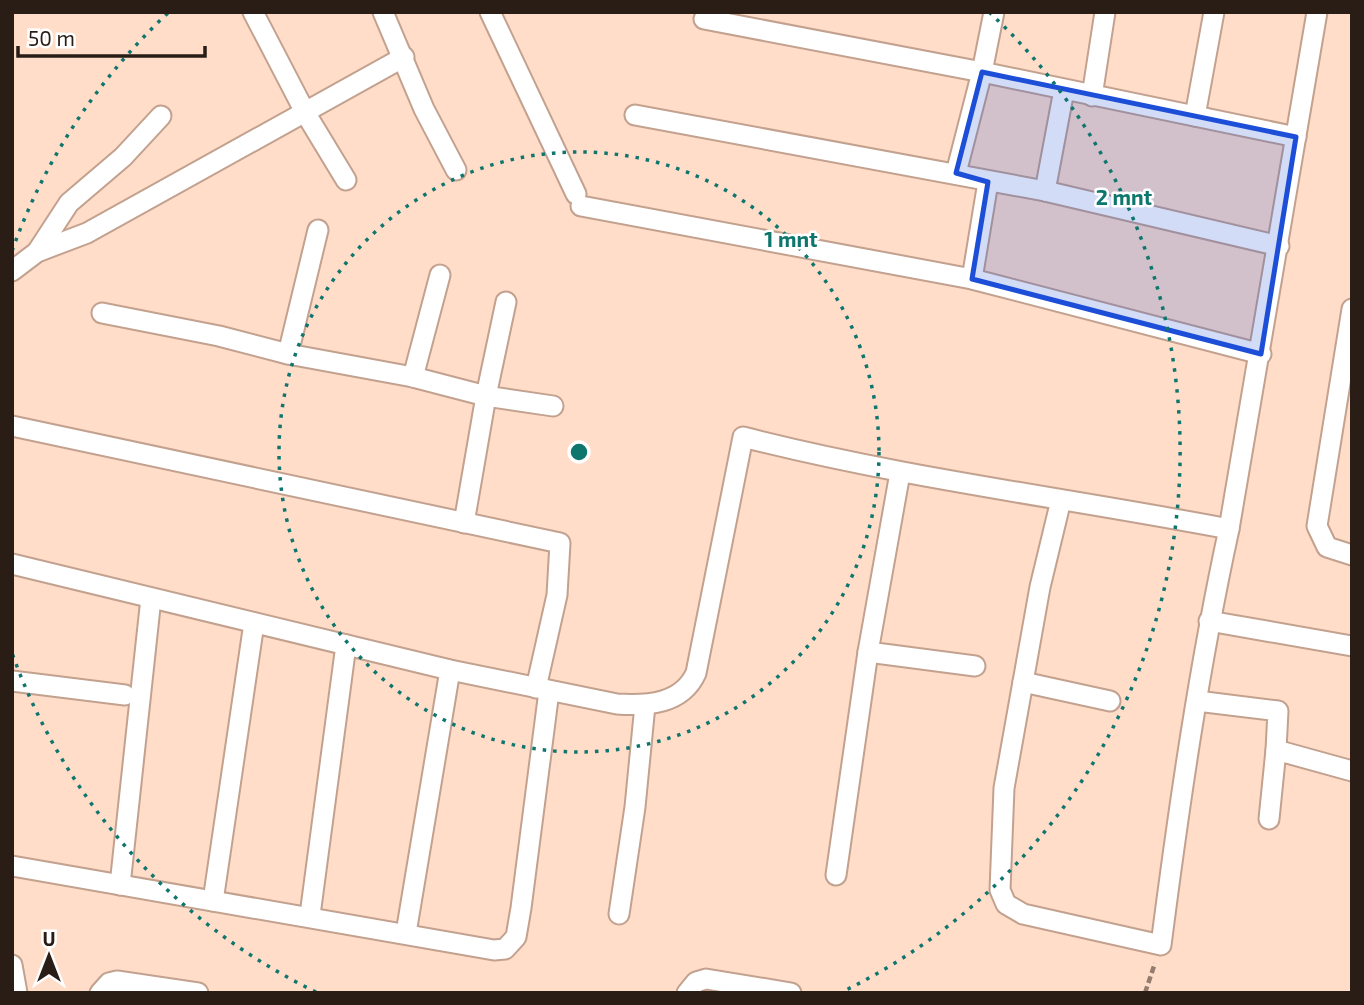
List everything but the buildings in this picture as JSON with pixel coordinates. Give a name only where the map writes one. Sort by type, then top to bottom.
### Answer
[{"type":"street","points":[[253,12],[306,114],[346,180]]},
{"type":"street","points":[[383,12],[424,109],[456,170]]},
{"type":"street","points":[[490,12],[578,200],[972,279],[1261,354]]},
{"type":"street","points":[[956,173],[982,72],[994,12]]},
{"type":"street","points":[[1092,96],[1105,12]]},
{"type":"street","points":[[1195,116],[1214,12]]},
{"type":"street","points":[[1061,500],[1040,587],[1004,788],[1000,879],[1003,899],[1011,908],[1044,920],[1161,945],[1209,621],[1261,354],[1317,12]]},
{"type":"street","points":[[704,19],[982,72],[1296,137]]},
{"type":"street","points":[[12,271],[37,252],[87,233],[212,162],[306,114],[404,57]]},
{"type":"street","points":[[1045,191],[1064,90]]},
{"type":"street","points":[[635,115],[1045,191],[1279,246]]},
{"type":"street","points":[[37,252],[69,203],[123,157],[161,116]]},
{"type":"street","points":[[972,279],[988,182]]},
{"type":"street","points":[[288,354],[318,230]]},
{"type":"street","points":[[413,377],[440,275]]},
{"type":"street","points":[[464,523],[506,302]]},
{"type":"street","points":[[1352,310],[1317,526],[1326,547],[1352,555]]},
{"type":"street","points":[[102,313],[219,336],[288,354],[413,377],[486,396],[553,406]]},
{"type":"street","points":[[12,426],[560,543],[557,595],[542,690],[537,801],[513,943],[505,949],[494,950],[310,915],[12,866]]},
{"type":"street","points":[[12,564],[450,670],[617,704],[645,705],[677,696],[687,690],[696,673],[743,438],[900,473],[1229,529]]},
{"type":"street","points":[[836,875],[869,652],[900,473]]},
{"type":"street","points":[[120,885],[151,598]]},
{"type":"street","points":[[1209,621],[1352,646]]},
{"type":"street","points":[[213,901],[254,623]]},
{"type":"street","points":[[310,915],[346,645]]},
{"type":"street","points":[[869,652],[975,666]]},
{"type":"street","points":[[406,933],[450,670]]},
{"type":"street","points":[[12,681],[125,695]]},
{"type":"street","points":[[1023,682],[1110,701]]},
{"type":"street","points":[[1197,701],[1278,711],[1269,819]]},
{"type":"street","points":[[619,914],[635,807],[645,705]]},
{"type":"street","points":[[1276,750],[1352,771]]},
{"type":"street","points":[[12,965],[17,993]]},
{"type":"street","points":[[687,993],[696,982],[706,979],[791,993]]},
{"type":"street","points":[[100,993],[109,983],[117,981],[198,993]]},
{"type":"path","points":[[1144,993],[1161,945]]},
{"type":"highlighted area","points":[[982,72],[1296,137],[1261,354],[972,279],[988,182],[956,173]]}]
